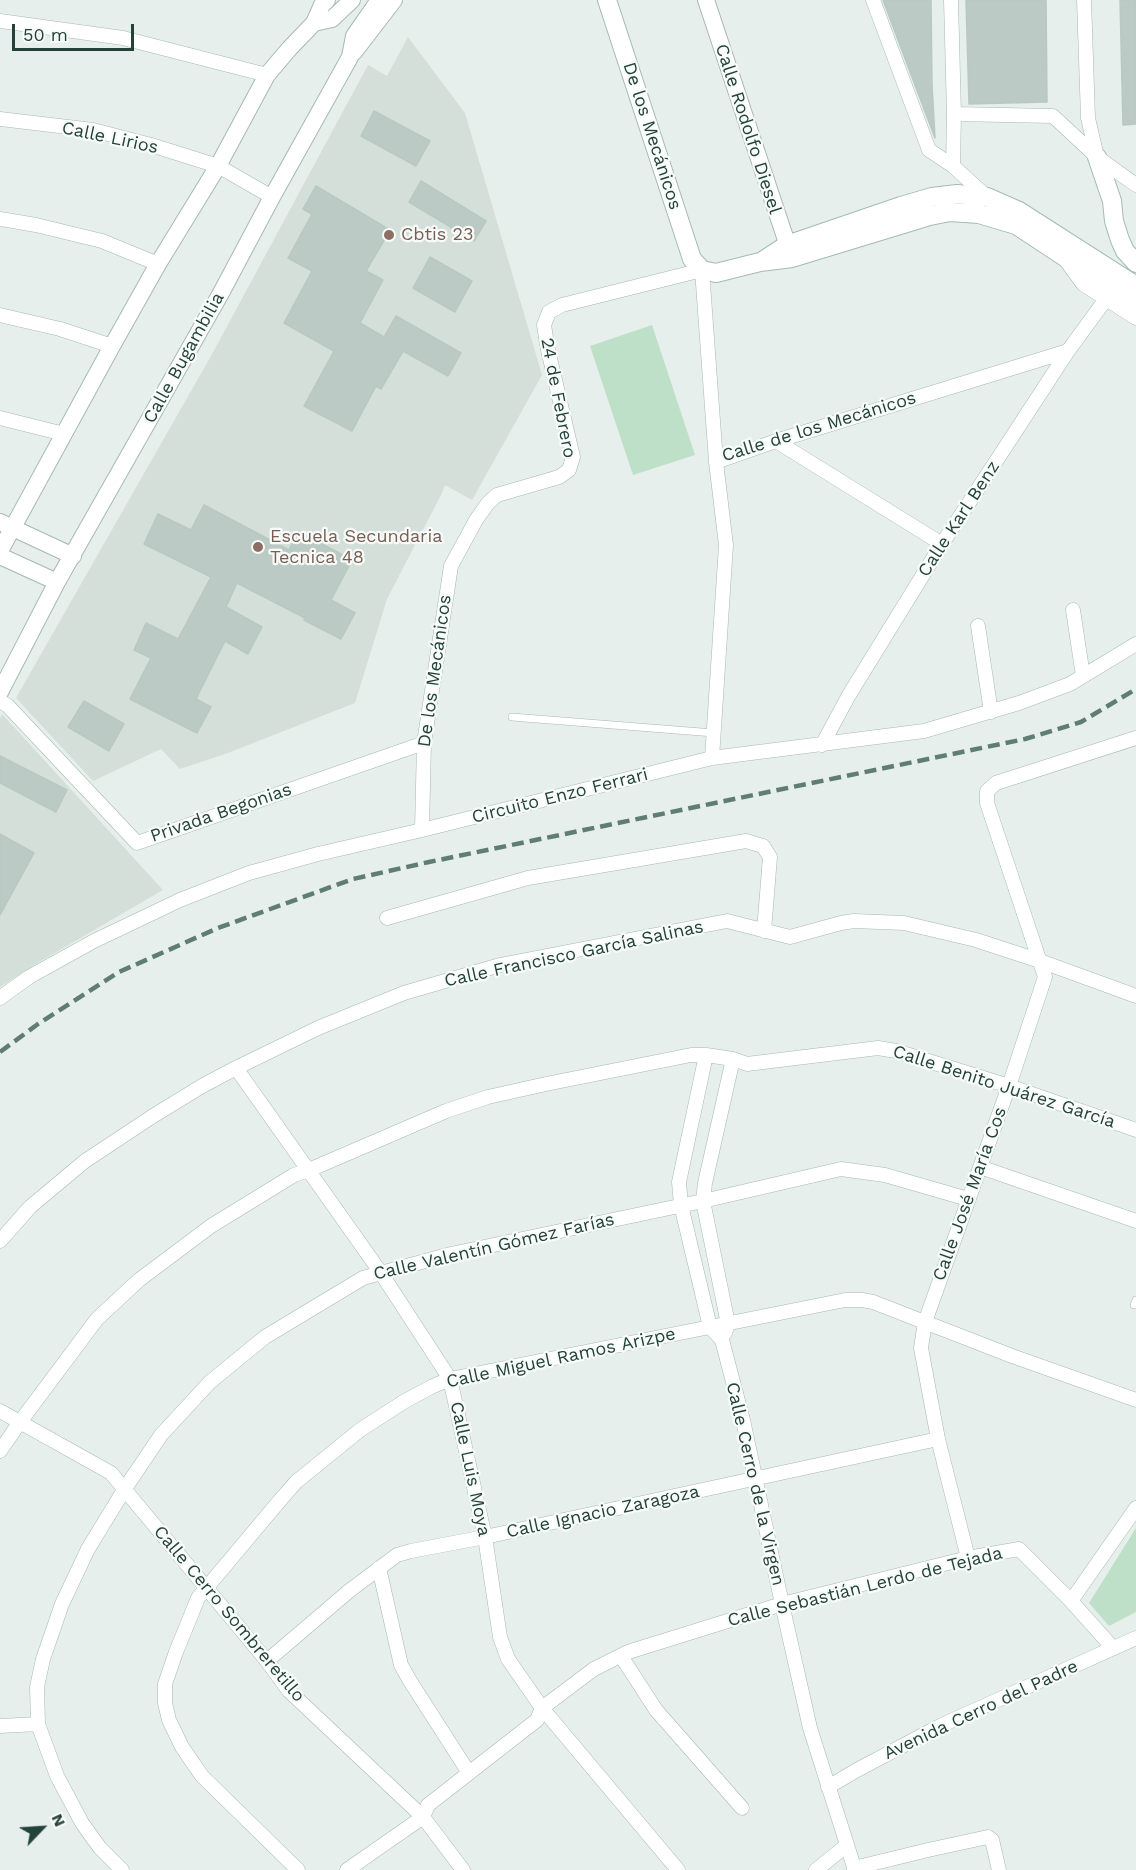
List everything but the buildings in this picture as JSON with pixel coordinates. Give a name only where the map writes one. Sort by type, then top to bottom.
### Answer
[{"type":"main road","name":"De los Mecánicos","points":[[607,0],[692,260],[702,270]]},
{"type":"main road","points":[[1097,157],[1112,201],[1114,221],[1120,240],[1125,251],[1136,263]]},
{"type":"main road","points":[[702,270],[716,273],[760,262],[932,197],[957,194],[987,197],[1028,216],[1136,286]]},
{"type":"main road","points":[[987,197],[990,216]]},
{"type":"main road","points":[[789,251],[950,212],[979,214],[1016,225],[1136,304]]},
{"type":"street","points":[[0,551],[7,524],[64,434],[158,264],[218,166],[267,75],[314,23],[322,5],[327,0]]},
{"type":"street","name":"Calle Bugambilia","points":[[0,692],[57,582],[221,293],[350,57],[354,36],[379,0]]},
{"type":"street","points":[[350,57],[394,0]]},
{"type":"street","name":"Calle Rodolfo Diesel","points":[[705,0],[789,251]]},
{"type":"street","points":[[873,0],[929,150],[953,166],[987,197]]},
{"type":"street","points":[[951,0],[953,166]]},
{"type":"street","points":[[1084,0],[1088,118],[1097,157]]},
{"type":"street","points":[[314,23],[332,19],[349,3]]},
{"type":"street","points":[[0,21],[123,38],[267,75]]},
{"type":"street","points":[[954,114],[1053,116],[1097,157],[1136,185]]},
{"type":"street","name":"Calle Lirios","points":[[0,119],[93,130],[151,145],[218,166],[272,197]]},
{"type":"street","points":[[0,219],[102,241],[158,264]]},
{"type":"street","points":[[1061,254],[1083,284],[1136,318]]},
{"type":"street","name":"24 de Febrero","points":[[569,471],[573,458],[544,325],[549,312],[562,305],[702,270]]},
{"type":"street","name":"Calle de los Mecánicos","points":[[702,270],[716,462],[776,441],[1068,351]]},
{"type":"street","name":"Calle Karl Benz","points":[[822,745],[849,695],[942,544],[1068,351],[1107,299]]},
{"type":"street","points":[[0,315],[60,329],[112,346]]},
{"type":"street","points":[[0,418],[64,434]]},
{"type":"street","points":[[776,441],[942,544]]},
{"type":"street","points":[[712,758],[726,545],[716,462]]},
{"type":"street","name":"De los Mecánicos","points":[[422,830],[424,743],[451,566],[476,520],[497,495],[559,477],[569,471]]},
{"type":"street","points":[[7,524],[73,556]]},
{"type":"street","points":[[0,556],[57,582]]},
{"type":"street","points":[[1073,610],[1083,676]]},
{"type":"street","points":[[978,626],[991,712]]},
{"type":"street","name":"Circuito Enzo Ferrari","points":[[0,998],[29,977],[94,941],[180,900],[249,873],[318,854],[712,758],[924,731],[1030,700],[1070,684],[1136,644]]},
{"type":"street","name":"Privada Begonias","points":[[0,701],[8,706],[137,843],[424,743]]},
{"type":"street","name":"Calle José María Cos","points":[[968,1558],[938,1439],[921,1348],[926,1322],[1045,977],[987,803],[987,791],[996,783],[1136,738]]},
{"type":"street","points":[[387,918],[528,878],[747,841],[764,846],[770,857],[764,931]]},
{"type":"street","name":"Calle Francisco García Salinas","points":[[0,1241],[30,1207],[85,1161],[153,1116],[236,1068],[318,1028],[404,993],[501,965],[727,921],[790,937],[854,921],[904,923],[975,940],[1136,996]]},
{"type":"street","name":"Calle Benito Juárez García","points":[[0,1451],[97,1319],[139,1281],[211,1226],[294,1175],[446,1111],[488,1097],[680,1058],[706,1055],[733,1059],[747,1064],[878,1048],[896,1051],[1009,1086],[1136,1130]]},
{"type":"street","points":[[706,1055],[678,1182],[681,1205],[710,1327],[722,1340],[728,1324],[703,1201],[733,1059]]},
{"type":"street","name":"Calle Luis Moya","points":[[236,1068],[381,1273],[450,1379],[485,1537],[500,1637],[508,1659],[542,1708],[678,1870]]},
{"type":"street","points":[[980,1167],[1136,1221]]},
{"type":"street","name":"Calle Valentín Gómez Farías","points":[[122,1870],[100,1848],[82,1823],[57,1776],[38,1724],[37,1687],[43,1659],[62,1604],[88,1549],[124,1490],[162,1435],[210,1382],[237,1359],[265,1337],[363,1278],[451,1254],[703,1201],[841,1168],[885,1175],[968,1199]]},
{"type":"street","name":"Calle Miguel Ramos Arizpe","points":[[298,1870],[202,1776],[182,1747],[169,1720],[165,1703],[165,1684],[198,1598],[296,1482],[360,1430],[405,1401],[450,1379],[845,1300],[873,1302],[1012,1356],[1136,1400]]},
{"type":"street","name":"Calle Cerro de la Virgen","points":[[722,1340],[743,1420],[810,1728],[854,1869]]},
{"type":"street","name":"Calle Cerro Sombreretillo","points":[[0,1411],[111,1473],[267,1661],[289,1691],[423,1816],[463,1870]]},
{"type":"street","name":"Calle Ignacio Zaragoza","points":[[267,1661],[349,1591],[397,1555],[938,1439]]},
{"type":"street","points":[[1071,1601],[1136,1508]]},
{"type":"street","name":"Calle Sebastián Lerdo de Tejada","points":[[347,1870],[423,1816],[428,1805],[537,1720],[542,1708],[594,1669],[621,1656],[782,1604],[968,1558],[1019,1549],[1071,1601],[1113,1648]]},
{"type":"street","points":[[379,1568],[401,1665],[469,1773]]},
{"type":"street","name":"Avenida Cerro del Padre","points":[[828,1788],[942,1725],[1136,1638]]},
{"type":"street","points":[[621,1656],[656,1710],[742,1808]]},
{"type":"street","points":[[0,1726],[38,1724]]},
{"type":"street","points":[[854,1869],[927,1850],[988,1838],[992,1840],[999,1870]]},
{"type":"street","points":[[816,1870],[847,1845]]},
{"type":"lane","points":[[512,717],[714,733]]},
{"type":"lane","points":[[1136,1300],[1134,1305],[1136,1305]]},
{"type":"shaded area","points":[[408,37],[465,113],[542,375],[472,500],[445,485],[387,599],[355,703],[228,753],[180,769],[161,749],[93,781],[16,698],[211,356],[368,65],[387,76]]},
{"type":"shaded area","points":[[2,714],[163,890],[0,987],[0,718]]},
{"type":"green space","points":[[652,325],[695,455],[633,475],[590,346]]},
{"type":"green space","points":[[1136,1528],[1136,1612],[1109,1626],[1089,1603]]},
{"type":"railway","points":[[0,1052],[38,1024],[119,972],[218,928],[353,879],[1025,739],[1081,722],[1136,689]]},
{"type":"place","name":"Cbtis 23","points":[[389,235]]},
{"type":"place","name":"Escuela Secundaria Tecnica 48","points":[[258,547]]}]
